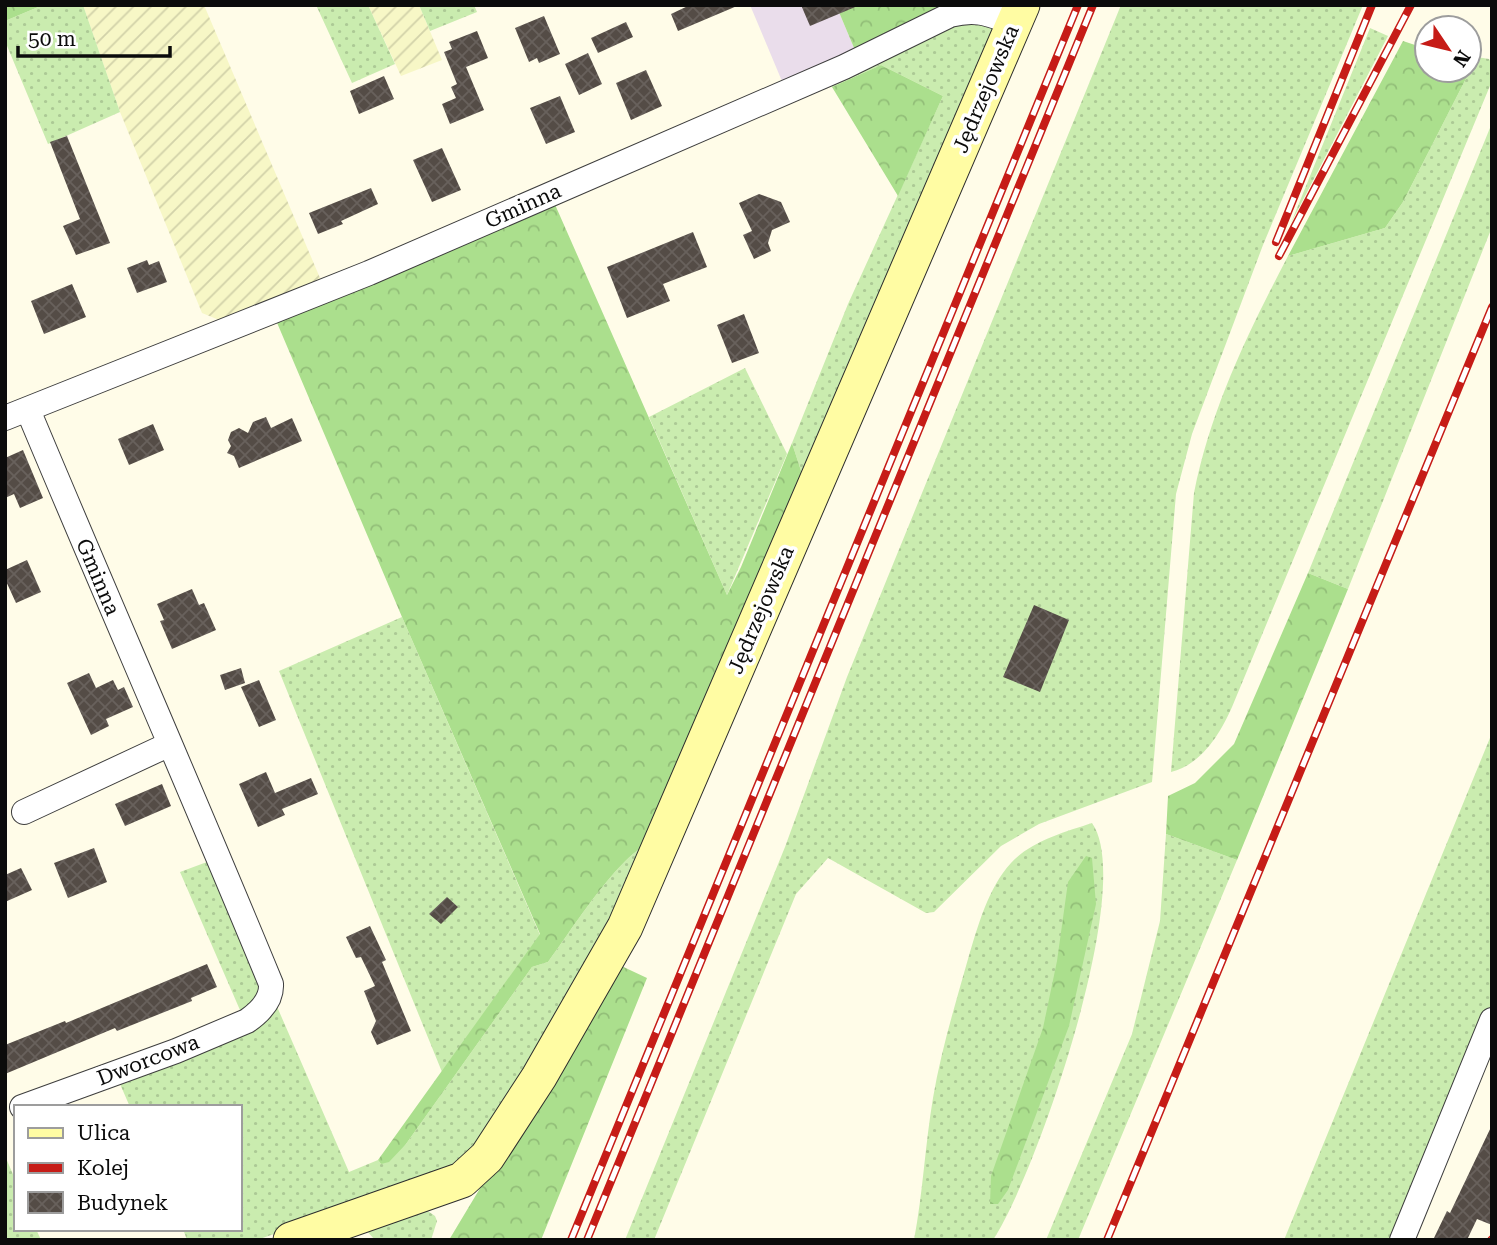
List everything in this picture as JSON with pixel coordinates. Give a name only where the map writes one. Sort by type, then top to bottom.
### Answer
[{"type":"street","name":"Gminna","points":[[267,1002],[272,992],[271,984],[234,889],[17,414],[400,260],[844,67],[950,15],[966,10],[1018,14]]},
{"type":"street","name":"Jędrzejowska","points":[[292,1240],[452,1185],[472,1173],[494,1148],[539,1077],[625,927],[1018,14]]},
{"type":"street","points":[[24,812],[170,744]]},
{"type":"street","name":"Dworcowa","points":[[28,1105],[224,1031],[247,1021],[267,1002]]},
{"type":"street","points":[[1402,1240],[1492,1020]]},
{"type":"shaded area","points":[[750,5],[836,5],[857,55],[784,86]]},
{"type":"green space","points":[[5,5],[43,5],[5,21]]},
{"type":"green space","points":[[43,5],[83,5],[120,112],[48,144],[5,41],[5,21]]},
{"type":"green space","points":[[83,5],[204,5],[323,285],[224,322],[202,313],[120,112]]},
{"type":"green space","points":[[316,5],[368,5],[395,64],[352,83]]},
{"type":"green space","points":[[368,5],[419,5],[442,60],[401,76]]},
{"type":"green space","points":[[419,5],[474,5],[477,12],[430,31]]},
{"type":"green space","points":[[836,5],[940,5],[857,55]]},
{"type":"green space","points":[[1121,5],[1363,5],[1263,245],[1192,434],[1176,494],[1152,782],[1039,824],[1001,846],[934,912],[926,913],[828,858],[796,894],[654,1240],[625,1240],[785,847],[847,677]]},
{"type":"green space","points":[[952,21],[995,23],[804,480],[792,443],[848,304],[943,96],[881,65],[832,87],[827,79]]},
{"type":"green space","points":[[1370,28],[1388,36],[1291,223]]},
{"type":"green space","points":[[1403,41],[1413,44],[1413,84],[1463,84],[1403,202],[1385,228],[1288,256]]},
{"type":"green space","points":[[1483,58],[1489,59],[1492,64],[1492,81],[1232,707],[1209,747],[1192,762],[1171,772],[1194,493],[1210,431],[1232,372],[1288,256],[1385,228],[1403,202],[1463,84],[1483,84]]},
{"type":"green space","points":[[881,65],[943,96],[898,196],[832,87]]},
{"type":"green space","points":[[1492,123],[1492,227],[1348,589],[1308,573]]},
{"type":"green space","points":[[553,200],[727,595],[792,443],[804,480],[653,841],[625,861],[611,877],[548,962],[532,967],[406,1144],[389,1162],[381,1164],[378,1160],[540,934],[275,318]]},
{"type":"green space","points":[[745,368],[787,454],[727,595],[649,417]]},
{"type":"green space","points":[[1308,573],[1348,589],[1237,860],[1166,834],[1168,796],[1195,783],[1234,744]]},
{"type":"green space","points":[[402,617],[540,935],[442,1072],[279,671]]},
{"type":"green space","points":[[1492,733],[1492,1007],[1397,1240],[1284,1240]]},
{"type":"green space","points":[[1092,823],[1102,856],[1101,906],[1092,966],[1055,1097],[1033,1157],[993,1240],[914,1240],[936,1080],[953,1011],[985,908],[1003,873],[1019,855],[1049,838]]},
{"type":"green space","points":[[1166,834],[1237,860],[1078,1240],[1046,1240],[1132,1034],[1160,921]]},
{"type":"green space","points":[[653,841],[485,1144],[435,1177],[257,1240],[187,1240],[184,1231],[242,1231],[242,1105],[129,1105],[117,1077],[275,1002],[349,1172],[378,1160],[381,1164],[406,1144],[532,967],[548,962],[611,877],[639,849]]},
{"type":"green space","points":[[1086,856],[1092,858],[1096,904],[1069,1026],[1008,1190],[998,1204],[990,1204],[991,1176],[1043,1028],[1057,961],[1068,882]]},
{"type":"green space","points":[[215,859],[264,986],[243,1017],[180,872]]},
{"type":"green space","points":[[615,963],[647,978],[541,1240],[449,1240]]},
{"type":"green space","points":[[5,1156],[14,1176],[14,1231],[37,1231],[41,1240],[5,1240]]},
{"type":"green space","points":[[422,1207],[435,1216],[437,1221],[431,1240],[375,1240],[365,1229]]},
{"type":"building","points":[[690,5],[737,6],[678,31],[671,14]]},
{"type":"building","points":[[801,5],[860,5],[810,26]]},
{"type":"building","points":[[544,16],[560,54],[539,63],[537,58],[529,62],[515,28]]},
{"type":"building","points":[[626,22],[633,37],[598,53],[591,38]]},
{"type":"building","points":[[477,31],[488,58],[466,67],[484,110],[450,124],[442,104],[456,98],[451,87],[457,84],[444,52],[452,49],[449,42]]},
{"type":"building","points":[[588,53],[602,84],[579,95],[565,64]]},
{"type":"building","points":[[646,70],[662,106],[631,120],[616,83]]},
{"type":"building","points":[[384,76],[394,99],[359,114],[350,91]]},
{"type":"building","points":[[560,96],[575,132],[546,144],[530,108]]},
{"type":"building","points":[[67,136],[110,243],[76,255],[63,226],[80,219],[50,142]]},
{"type":"building","points":[[442,148],[461,190],[432,202],[413,160]]},
{"type":"building","points":[[371,188],[378,204],[341,221],[343,224],[318,234],[309,213]]},
{"type":"building","points":[[759,194],[781,202],[790,222],[772,230],[768,243],[771,251],[754,259],[743,235],[752,231],[739,203]]},
{"type":"building","points":[[693,232],[707,267],[663,284],[670,301],[627,318],[607,267]]},
{"type":"building","points":[[147,260],[149,265],[159,261],[167,282],[137,293],[127,268]]},
{"type":"building","points":[[72,284],[86,317],[44,334],[31,301]]},
{"type":"building","points":[[744,314],[759,353],[732,363],[717,325]]},
{"type":"building","points":[[266,417],[271,428],[292,418],[302,441],[239,468],[234,456],[227,453],[231,446],[228,440],[231,432],[239,428],[248,433],[253,422]]},
{"type":"building","points":[[153,424],[164,450],[129,465],[118,439]]},
{"type":"building","points":[[23,450],[43,498],[20,508],[14,494],[5,498],[5,458]]},
{"type":"building","points":[[27,560],[41,592],[16,603],[5,579],[5,570]]},
{"type":"building","points":[[192,589],[199,605],[204,603],[216,630],[172,649],[160,621],[164,620],[157,604]]},
{"type":"building","points":[[1034,605],[1069,620],[1040,692],[1003,677]]},
{"type":"building","points":[[241,668],[245,683],[225,690],[220,675]]},
{"type":"building","points":[[89,673],[96,688],[113,680],[118,690],[124,687],[133,707],[106,719],[109,726],[91,735],[67,683]]},
{"type":"building","points":[[259,680],[276,720],[259,727],[241,687]]},
{"type":"building","points":[[266,772],[275,793],[311,778],[318,794],[282,809],[285,815],[258,827],[239,784]]},
{"type":"building","points":[[162,784],[171,806],[125,826],[115,804]]},
{"type":"building","points":[[94,848],[107,882],[68,898],[54,863]]},
{"type":"building","points":[[21,868],[32,890],[5,902],[5,875]]},
{"type":"building","points":[[447,897],[458,907],[441,924],[429,914]]},
{"type":"building","points":[[370,926],[386,960],[382,962],[411,1031],[377,1045],[371,1032],[376,1021],[364,991],[375,986],[361,957],[356,958],[346,937]]},
{"type":"building","points":[[207,964],[217,987],[191,998],[192,1001],[117,1031],[115,1028],[5,1074],[5,1045],[65,1021],[66,1023]]},
{"type":"building","points":[[1492,1125],[1492,1225],[1477,1219],[1467,1240],[1433,1240],[1447,1211],[1450,1213]]},
{"type":"railway","points":[[571,1240],[1078,5]]},
{"type":"railway","points":[[587,1240],[1093,5]]},
{"type":"railway","points":[[1276,242],[1372,5]]},
{"type":"railway","points":[[1279,256],[1411,5]]},
{"type":"railway","points":[[1107,1240],[1492,307]]}]
